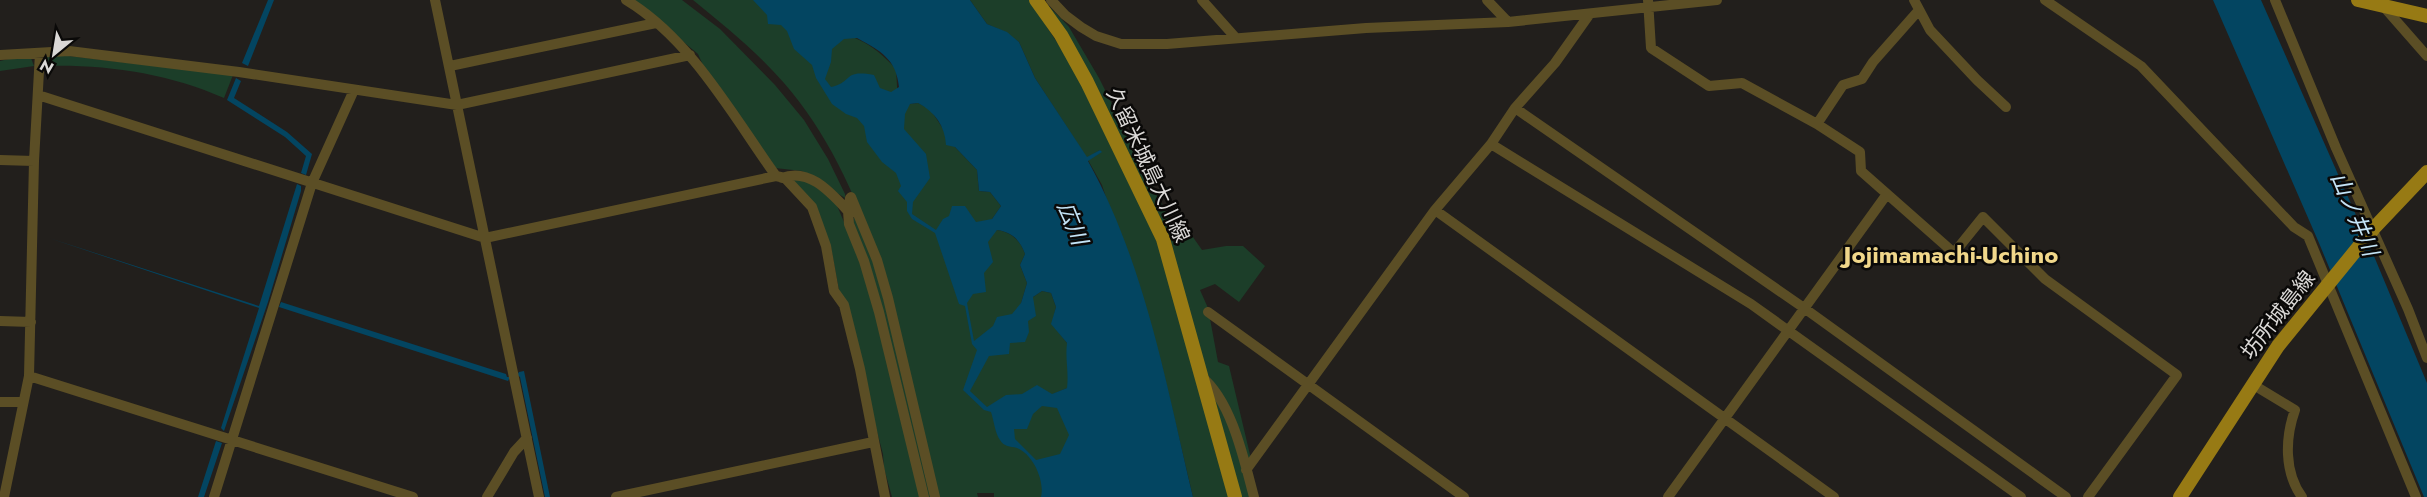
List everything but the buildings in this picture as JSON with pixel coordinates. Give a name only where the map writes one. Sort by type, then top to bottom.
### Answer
[{"type":"main road","name":"久留米城島大川線","points":[[1036,0],[1061,35],[1087,82],[1163,239],[1235,497]]},
{"type":"main road","points":[[2358,0],[2427,16]]},
{"type":"main road","name":"坊所城島線","points":[[2180,497],[2277,346],[2372,230],[2427,171]]},
{"type":"street","points":[[435,0],[539,497]]},
{"type":"street","points":[[626,0],[642,9],[690,56],[779,177],[812,207],[826,246],[834,291],[844,305],[860,369],[885,497]]},
{"type":"street","points":[[1051,0],[1081,27],[1096,36],[1121,44],[1167,44],[1378,27],[1508,22],[1588,15],[1648,4],[1717,0]]},
{"type":"street","points":[[1202,0],[1235,37]]},
{"type":"street","points":[[1487,0],[1508,22]]},
{"type":"street","points":[[2045,0],[2141,66],[2294,226],[2308,236],[2330,282],[2416,497]]},
{"type":"street","points":[[2275,0],[2427,358]]},
{"type":"street","points":[[1648,4],[1650,48],[1709,86],[1742,82],[1860,152],[1861,171],[1954,253],[1983,218],[2045,279],[2177,375],[2088,497]]},
{"type":"street","points":[[1816,124],[1843,85],[1862,79],[1917,5],[1930,30],[2006,107]]},
{"type":"street","points":[[2384,7],[2427,56]]},
{"type":"street","points":[[1246,470],[1435,210],[1491,144],[1515,108],[1556,63],[1588,15]]},
{"type":"street","points":[[450,66],[656,23]]},
{"type":"street","points":[[0,55],[69,51],[239,72],[457,105],[690,56]]},
{"type":"street","points":[[4,497],[29,376],[34,160],[40,53]]},
{"type":"street","points":[[214,497],[312,183],[354,90]]},
{"type":"street","points":[[38,95],[485,238],[791,174],[807,177],[832,194],[848,211]]},
{"type":"street","points":[[1515,108],[2066,497]]},
{"type":"street","points":[[1491,144],[1789,328],[2021,497]]},
{"type":"street","points":[[0,160],[34,160]]},
{"type":"street","points":[[1668,497],[1887,194]]},
{"type":"street","points":[[924,497],[882,323],[864,261],[849,224],[850,197],[877,260],[888,298],[935,497]]},
{"type":"street","points":[[1435,210],[1834,497]]},
{"type":"street","points":[[1208,312],[1464,497]]},
{"type":"street","points":[[0,321],[31,322]]},
{"type":"street","points":[[29,376],[413,497]]},
{"type":"street","points":[[1202,376],[1210,383],[1236,431],[1254,497]]},
{"type":"street","points":[[2252,384],[2295,410],[2289,434],[2288,461],[2290,472],[2302,497]]},
{"type":"street","points":[[0,402],[23,402]]},
{"type":"street","points":[[487,497],[514,452],[527,438]]},
{"type":"street","points":[[616,497],[873,442]]},
{"type":"green space","points":[[633,0],[682,0],[720,29],[775,85],[804,120],[828,159],[845,198],[802,171],[775,168],[707,74],[698,54]]},
{"type":"green space","points":[[693,0],[836,0],[825,28],[864,42],[880,53],[896,69],[900,137],[904,105],[918,103],[930,109],[955,147],[977,170],[979,191],[990,192],[1001,206],[992,219],[983,240],[997,230],[1002,231],[1014,238],[1025,254],[1020,265],[1027,283],[1016,320],[1033,297],[1042,291],[1051,293],[1056,307],[1052,324],[1067,343],[1079,383],[1032,403],[1065,406],[1089,497],[994,497],[994,493],[977,493],[978,497],[938,497],[884,280],[866,226],[843,174],[816,126],[784,83],[752,50]]},
{"type":"green space","points":[[970,0],[1029,0],[1076,71],[1124,166],[1163,256],[1229,497],[1193,497],[1162,366],[1102,185],[1088,160],[1101,152],[1100,150],[1087,158],[1035,78],[1019,42],[987,24]]},
{"type":"green space","points":[[1043,0],[1069,27],[1099,78],[1172,224],[1188,230],[1202,250],[1243,246],[1265,266],[1239,302],[1215,284],[1200,290],[1208,308],[1218,362],[1229,366],[1251,459],[1247,461],[1239,432],[1207,373],[1163,224]]},
{"type":"green space","points":[[60,55],[233,75],[224,98],[158,76],[89,67],[43,66],[43,61],[47,56]]},
{"type":"green space","points":[[31,58],[34,66],[0,71],[0,61]]},
{"type":"green space","points":[[794,177],[812,183],[835,201],[859,257],[873,296],[920,497],[892,497],[884,468],[883,454],[839,290],[831,248],[792,181]]},
{"type":"green space","points":[[854,215],[874,260],[932,497],[928,497],[853,226]]},
{"type":"green space","points":[[1210,387],[1234,431],[1251,497],[1241,497]]},
{"type":"water","points":[[268,0],[274,0],[248,66],[242,63]]},
{"type":"water","name":"広川","points":[[753,0],[970,0],[987,24],[1007,32],[1019,42],[1035,78],[1087,157],[1100,150],[1102,152],[1088,161],[1108,200],[1139,283],[1163,368],[1193,497],[1041,497],[1041,483],[1033,462],[1023,451],[1002,442],[997,434],[991,412],[984,410],[963,390],[977,350],[972,344],[965,306],[959,304],[935,233],[912,219],[907,211],[907,202],[898,191],[901,186],[896,173],[882,162],[867,142],[864,126],[857,118],[846,114],[832,104],[816,78],[812,65],[794,49],[787,31],[781,25],[768,24],[767,15]],"holes":[[[857,38],[886,57],[895,69],[899,87],[891,92],[880,88],[874,75],[864,74],[852,75],[831,87],[825,79],[831,62],[832,49],[844,39]],[[918,103],[934,115],[944,132],[946,145],[955,147],[977,170],[979,191],[990,192],[1001,206],[992,219],[976,222],[965,206],[952,206],[949,216],[943,219],[936,230],[912,214],[913,202],[930,178],[926,154],[904,129],[905,114],[910,104]],[[997,230],[1011,235],[1018,241],[1025,254],[1020,265],[1027,283],[1021,303],[1012,314],[997,317],[993,326],[974,341],[967,303],[973,294],[986,292],[984,273],[993,262],[988,242]],[[1042,291],[1051,293],[1056,307],[1051,324],[1067,343],[1067,388],[1052,394],[1037,385],[1022,394],[1006,395],[987,407],[970,391],[989,356],[1009,354],[1010,343],[1025,342],[1029,332],[1028,321],[1036,316],[1033,297]],[[1042,406],[1057,408],[1069,435],[1060,454],[1036,460],[1015,439],[1014,429],[1027,429],[1033,414]]]},
{"type":"water","name":"山ノ井川","points":[[2213,0],[2261,0],[2371,249],[2427,383],[2427,497],[2424,497],[2319,243]]},
{"type":"water","points":[[236,78],[241,81],[234,98],[287,132],[312,154],[306,175],[301,173],[306,156],[285,137],[227,100]]},
{"type":"water","points":[[297,184],[301,186],[301,191],[268,302],[224,431],[221,428],[259,308],[49,238],[259,306]]},
{"type":"water","points":[[281,302],[510,377],[508,381],[279,307]]},
{"type":"water","points":[[524,371],[550,497],[545,497],[520,377],[517,375]]},
{"type":"water","points":[[216,441],[222,443],[204,497],[198,497]]},
{"type":"district","name":"Jojimamachi-Uchino","points":[[1951,255]]}]
